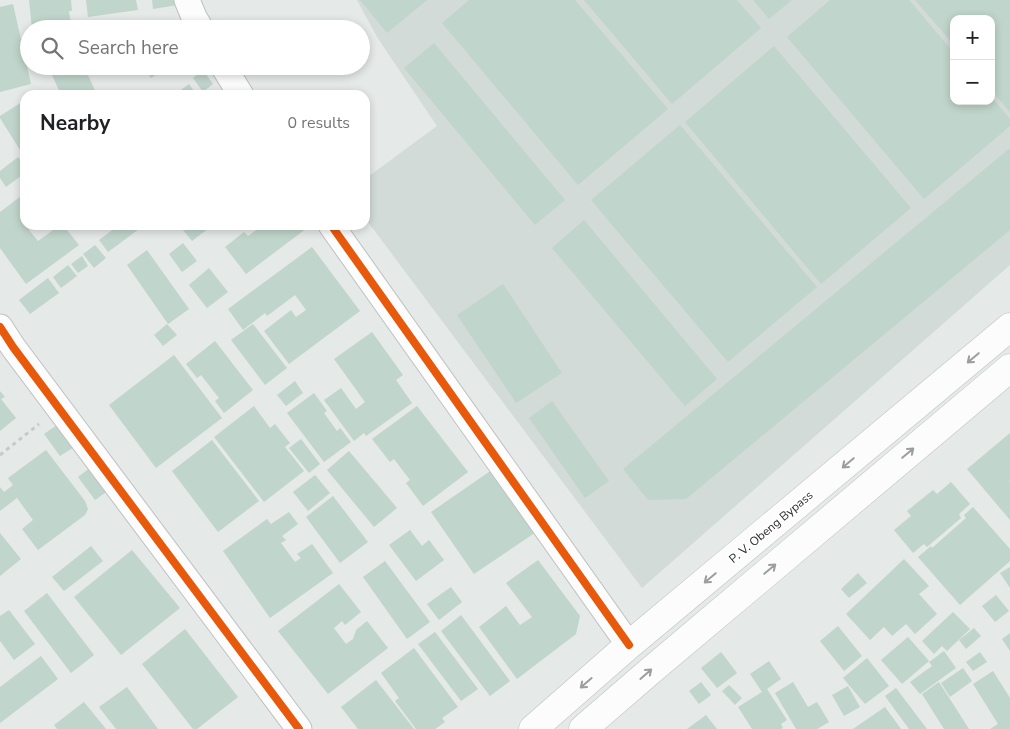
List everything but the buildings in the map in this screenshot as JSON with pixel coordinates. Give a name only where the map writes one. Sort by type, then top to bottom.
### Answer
[{"type":"highway","name":"P. V. Obeng Bypass","points":[[533,729],[629,645],[1010,327]]},
{"type":"highway","points":[[583,729],[648,672],[1010,368]]},
{"type":"street","points":[[188,0],[196,20]]},
{"type":"street","points":[[229,75],[238,90]]},
{"type":"street","points":[[335,230],[629,645]]},
{"type":"street","points":[[0,327],[13,347],[300,729]]},
{"type":"path","points":[[0,455],[59,408]]},
{"type":"shaded area","points":[[357,0],[1010,0],[1010,265],[642,588],[370,225],[370,175],[437,126],[377,37],[370,24],[370,20],[368,20]]},
{"type":"cycle path","points":[[335,230],[629,645]]},
{"type":"cycle path","points":[[0,327],[13,347],[299,729]]}]
